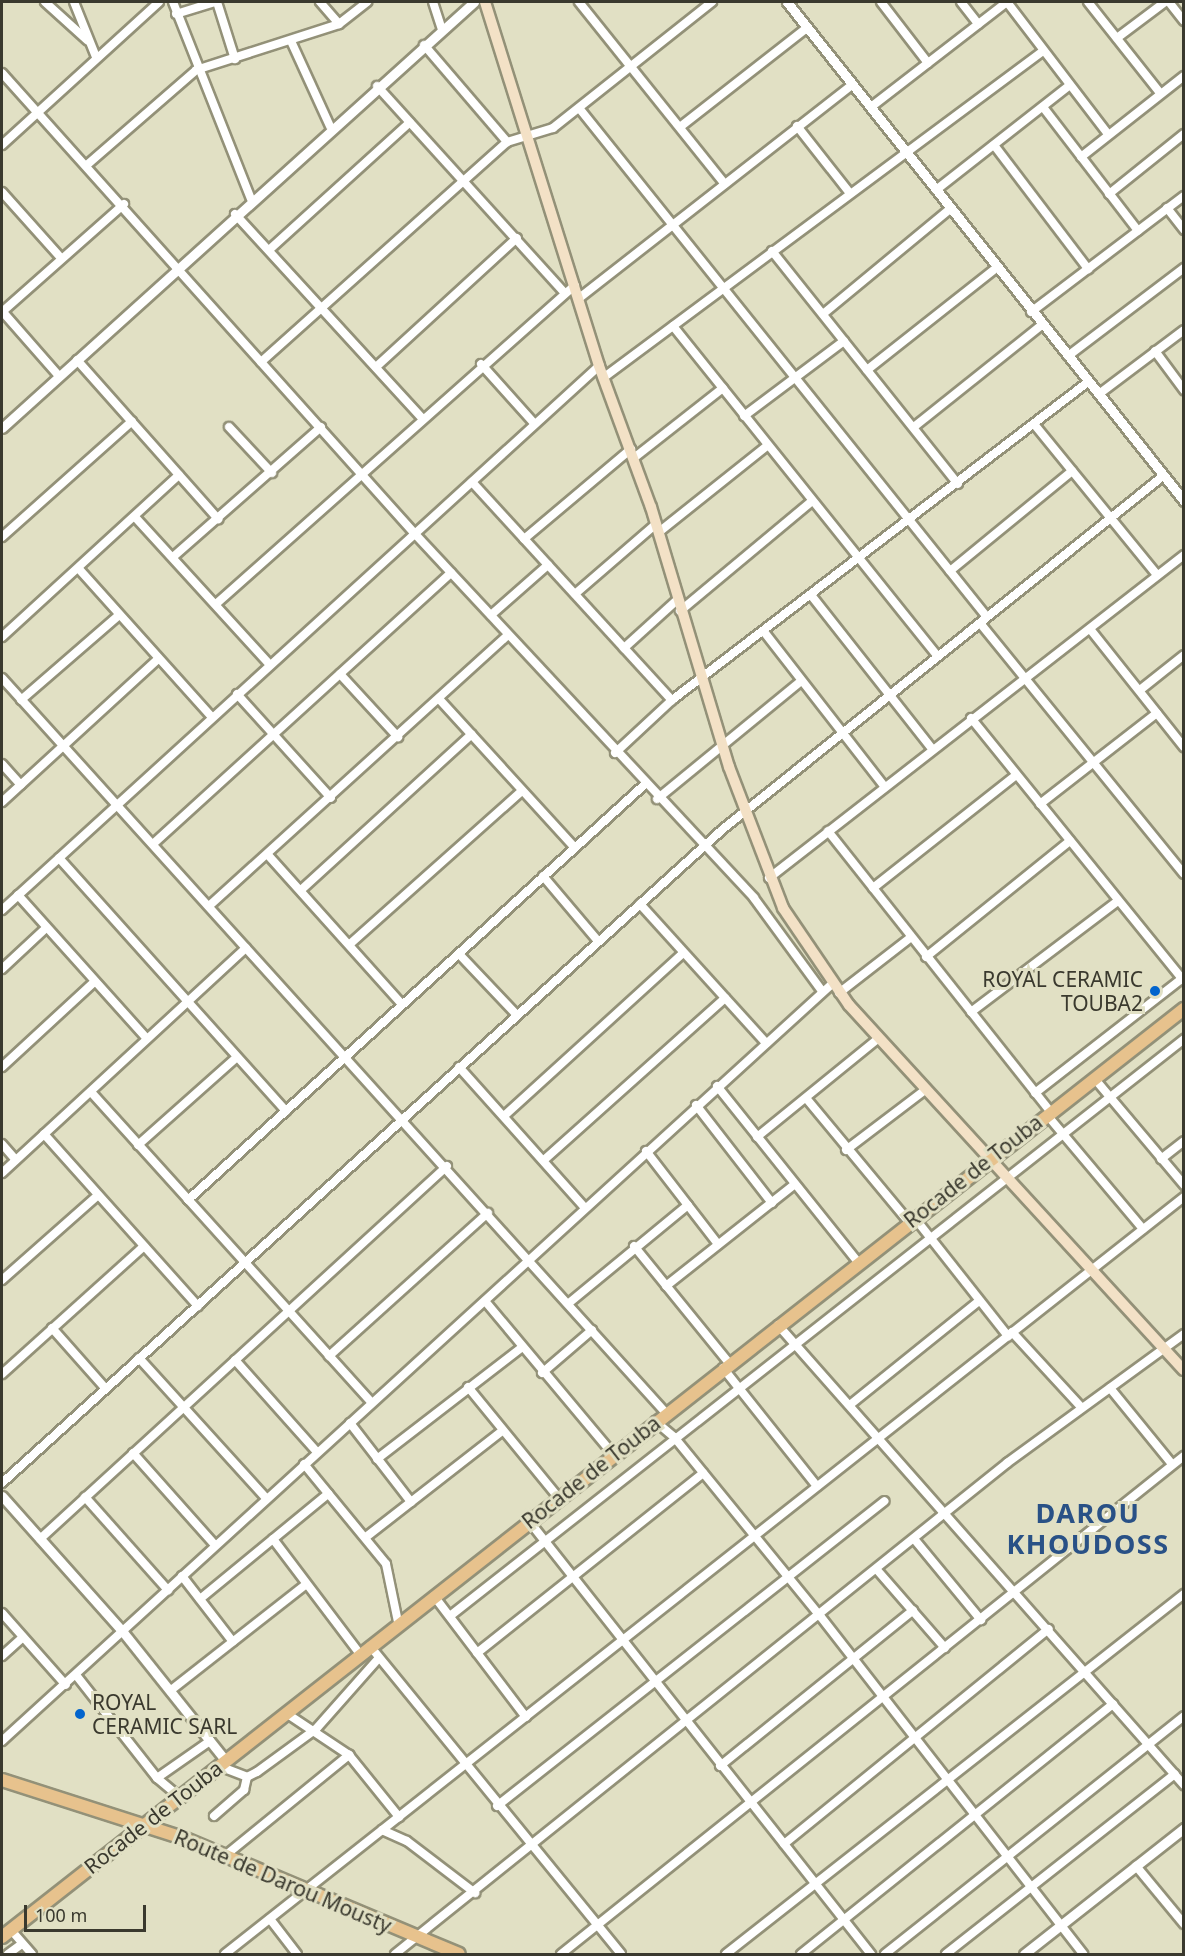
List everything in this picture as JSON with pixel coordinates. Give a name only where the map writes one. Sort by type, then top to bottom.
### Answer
[{"type":"main road","points":[[485,2],[530,137],[599,366],[658,528],[702,682],[744,813],[769,878],[835,988],[1090,1271],[1184,1370]]},
{"type":"main road","name":"Rocade de Touba","points":[[6,1933],[988,1158],[1184,1010]]},
{"type":"main road","name":"Route de Darou Mousty","points":[[2,1780],[144,1824],[226,1855],[459,1954]]},
{"type":"street","points":[[45,2],[88,41]]},
{"type":"street","points":[[74,2],[96,57]]},
{"type":"street","points":[[2,146],[96,57],[159,2]]},
{"type":"street","points":[[173,2],[196,70],[251,199]]},
{"type":"street","points":[[176,14],[216,2],[235,58]]},
{"type":"street","points":[[320,2],[339,24]]},
{"type":"street","points":[[88,164],[196,70],[339,24],[367,2]]},
{"type":"street","points":[[433,2],[442,29]]},
{"type":"street","points":[[2,426],[77,360],[330,126],[474,2]]},
{"type":"street","points":[[582,2],[629,67],[725,184]]},
{"type":"street","points":[[261,362],[507,142],[530,137],[579,108],[712,2]]},
{"type":"street","points":[[787,2],[906,150],[1031,312],[1184,501]]},
{"type":"street","points":[[881,2],[928,63]]},
{"type":"street","points":[[961,2],[978,24]]},
{"type":"street","points":[[871,107],[1007,2],[1108,134]]},
{"type":"street","points":[[1088,2],[1160,93]]},
{"type":"street","points":[[1117,38],[1171,3],[1184,21]]},
{"type":"street","points":[[680,127],[808,27]]},
{"type":"street","points":[[291,41],[330,126]]},
{"type":"street","points":[[424,45],[507,142]]},
{"type":"street","points":[[603,378],[849,192],[1043,51]]},
{"type":"street","points":[[2,73],[38,114],[88,164],[176,267],[361,474],[702,849],[754,898],[822,991]]},
{"type":"street","points":[[1081,157],[1184,76]]},
{"type":"street","points":[[578,299],[853,84]]},
{"type":"street","points":[[376,86],[564,292]]},
{"type":"street","points":[[936,190],[1070,86]]},
{"type":"street","points":[[1043,107],[1138,231]]},
{"type":"street","points":[[579,108],[950,571],[1025,678],[1184,874]]},
{"type":"street","points":[[269,250],[410,122]]},
{"type":"street","points":[[797,126],[849,192]]},
{"type":"street","points":[[1109,194],[1184,134]]},
{"type":"street","points":[[994,145],[1088,269]]},
{"type":"street","points":[[2,192],[61,258]]},
{"type":"street","points":[[1031,312],[1184,196]]},
{"type":"street","points":[[59,375],[2,311],[124,204]]},
{"type":"street","points":[[1167,208],[1184,230]]},
{"type":"street","points":[[823,314],[950,209]]},
{"type":"street","points":[[235,214],[423,419]]},
{"type":"street","points":[[376,367],[517,238]]},
{"type":"street","points":[[772,251],[958,484]]},
{"type":"street","points":[[867,370],[996,268]]},
{"type":"street","points":[[1068,356],[1184,268]]},
{"type":"street","points":[[216,604],[482,364],[575,285]]},
{"type":"street","points":[[914,427],[1042,325]]},
{"type":"street","points":[[673,326],[937,656]]},
{"type":"street","points":[[1099,394],[1184,330]]},
{"type":"street","points":[[744,416],[844,341]]},
{"type":"street","points":[[1155,351],[1184,390]]},
{"type":"street","points":[[77,360],[218,519]]},
{"type":"street","points":[[482,364],[534,423]]},
{"type":"street","points":[[2,910],[211,716],[599,366]]},
{"type":"street","points":[[615,753],[672,700],[702,682],[857,558],[958,484],[1088,382]]},
{"type":"street","points":[[524,539],[632,454],[723,388]]},
{"type":"street","points":[[2,537],[132,421]]},
{"type":"street","points":[[1034,424],[1157,575]]},
{"type":"street","points":[[229,427],[272,474]]},
{"type":"street","points":[[173,557],[272,474],[321,427]]},
{"type":"street","points":[[576,594],[658,528],[768,445]]},
{"type":"street","points":[[950,571],[1072,471]]},
{"type":"street","points":[[2,637],[79,569],[179,475]]},
{"type":"street","points":[[2,1483],[244,1265],[516,1014],[702,849],[842,732],[1113,519],[1163,476]]},
{"type":"street","points":[[472,482],[672,700]]},
{"type":"street","points":[[624,648],[812,501]]},
{"type":"street","points":[[135,517],[269,664]]},
{"type":"street","points":[[769,878],[970,718],[1090,629],[1184,555]]},
{"type":"street","points":[[491,615],[548,565]]},
{"type":"street","points":[[79,569],[211,716]]},
{"type":"street","points":[[153,844],[274,737],[451,573]]},
{"type":"street","points":[[811,595],[932,749]]},
{"type":"street","points":[[21,700],[119,615]]},
{"type":"street","points":[[1090,629],[1184,747]]},
{"type":"street","points":[[765,633],[884,786]]},
{"type":"street","points":[[209,906],[440,700],[508,635]]},
{"type":"street","points":[[1140,690],[1184,655]]},
{"type":"street","points":[[2,802],[158,659]]},
{"type":"street","points":[[340,674],[398,737]]},
{"type":"street","points":[[2,678],[447,1166],[666,1413]]},
{"type":"street","points":[[657,799],[801,681]]},
{"type":"street","points":[[237,694],[331,798]]},
{"type":"street","points":[[440,700],[574,847]]},
{"type":"street","points":[[1040,804],[1157,713]]},
{"type":"street","points":[[970,718],[1015,776],[1183,978],[1035,1093]]},
{"type":"street","points":[[301,890],[472,734]]},
{"type":"street","points":[[2,764],[21,785]]},
{"type":"street","points":[[873,888],[1015,776]]},
{"type":"street","points":[[188,1200],[346,1057],[401,1003],[459,954],[644,785]]},
{"type":"street","points":[[350,944],[522,791]]},
{"type":"street","points":[[828,831],[910,938],[1035,1093],[1048,1112],[1059,1135],[1143,1229]]},
{"type":"street","points":[[926,957],[1070,841]]},
{"type":"street","points":[[268,855],[401,1003]]},
{"type":"street","points":[[59,858],[286,1111]]},
{"type":"street","points":[[543,876],[598,941]]},
{"type":"street","points":[[18,895],[147,1039]]},
{"type":"street","points":[[971,1012],[1118,901]]},
{"type":"street","points":[[640,904],[766,1043]]},
{"type":"street","points":[[2,969],[46,928]]},
{"type":"street","points":[[2,1742],[822,991],[835,988],[910,938]]},
{"type":"street","points":[[2,1173],[246,948]]},
{"type":"street","points":[[504,1116],[683,953]]},
{"type":"street","points":[[459,954],[516,1014]]},
{"type":"street","points":[[2,1067],[94,982]]},
{"type":"street","points":[[544,1160],[725,998]]},
{"type":"street","points":[[757,1137],[879,1038]]},
{"type":"street","points":[[450,1616],[674,1437],[1006,1179],[1107,1095],[1184,1039]]},
{"type":"street","points":[[138,1145],[237,1057]]},
{"type":"street","points":[[459,1067],[585,1208]]},
{"type":"street","points":[[1094,1078],[1184,1185]]},
{"type":"street","points":[[717,1086],[794,1185],[858,1262]]},
{"type":"street","points":[[846,1150],[925,1090]]},
{"type":"street","points":[[90,1092],[244,1265],[372,1403]]},
{"type":"street","points":[[806,1098],[846,1150],[929,1237],[1010,1334],[1081,1407]]},
{"type":"street","points":[[696,1105],[772,1203]]},
{"type":"street","points":[[44,1134],[198,1306]]},
{"type":"street","points":[[1161,1159],[1184,1142]]},
{"type":"street","points":[[2,1144],[16,1160]]},
{"type":"street","points":[[646,1151],[718,1244]]},
{"type":"street","points":[[40,1539],[447,1166]]},
{"type":"street","points":[[666,1286],[794,1185]]},
{"type":"street","points":[[2,1280],[98,1195]]},
{"type":"street","points":[[225,1954],[1184,1197]]},
{"type":"street","points":[[569,1303],[634,1246],[688,1204]]},
{"type":"street","points":[[329,1356],[488,1213]]},
{"type":"street","points":[[2,1374],[144,1246]]},
{"type":"street","points":[[634,1246],[726,1366],[738,1388],[817,1486]]},
{"type":"street","points":[[851,1404],[980,1300]]},
{"type":"street","points":[[485,1301],[520,1348],[613,1454]]},
{"type":"street","points":[[778,1325],[796,1342],[947,1512],[1184,1785]]},
{"type":"street","points":[[52,1328],[105,1388]]},
{"type":"street","points":[[542,1373],[592,1330]]},
{"type":"street","points":[[395,1954],[822,1617],[947,1512],[1081,1407],[1184,1334]]},
{"type":"street","points":[[377,1459],[520,1348]]},
{"type":"street","points":[[139,1358],[267,1499]]},
{"type":"street","points":[[235,1360],[317,1452]]},
{"type":"street","points":[[468,1387],[501,1432],[559,1498]]},
{"type":"street","points":[[1110,1388],[1172,1464]]},
{"type":"street","points":[[655,1421],[674,1437],[822,1617],[914,1739],[1083,1954]]},
{"type":"street","points":[[350,1423],[411,1502]]},
{"type":"street","points":[[366,1537],[501,1432]]},
{"type":"street","points":[[133,1453],[215,1545]]},
{"type":"street","points":[[561,1954],[752,1805],[1184,1456]]},
{"type":"street","points":[[304,1464],[386,1564],[398,1622]]},
{"type":"street","points":[[477,1653],[703,1473]]},
{"type":"street","points":[[200,1599],[328,1494]]},
{"type":"street","points":[[2,1496],[123,1632],[210,1741],[221,1762],[247,1777]]},
{"type":"street","points":[[85,1497],[168,1590]]},
{"type":"street","points":[[497,1806],[656,1685],[884,1501]]},
{"type":"street","points":[[530,1521],[656,1685],[871,1954]]},
{"type":"street","points":[[273,1539],[305,1585],[365,1650],[378,1659],[621,1954]]},
{"type":"street","points":[[915,1540],[981,1620]]},
{"type":"street","points":[[878,1571],[945,1648]]},
{"type":"street","points":[[182,1576],[233,1642]]},
{"type":"street","points":[[170,1691],[305,1585]]},
{"type":"street","points":[[726,1954],[1184,1594]]},
{"type":"street","points":[[435,1596],[526,1717]]},
{"type":"street","points":[[720,1766],[855,1660],[913,1610]]},
{"type":"street","points":[[2,1613],[66,1685]]},
{"type":"street","points":[[784,1844],[1049,1629]]},
{"type":"street","points":[[2,1656],[23,1637]]},
{"type":"street","points":[[214,1816],[244,1790],[247,1777],[316,1729],[378,1659]]},
{"type":"street","points":[[76,1675],[157,1779],[180,1797]]},
{"type":"street","points":[[801,1954],[1113,1704]]},
{"type":"street","points":[[286,1713],[316,1729],[349,1755],[399,1817]]},
{"type":"street","points":[[885,1954],[1005,1855],[1184,1716]]},
{"type":"street","points":[[157,1779],[210,1741]]},
{"type":"street","points":[[226,1855],[349,1755]]},
{"type":"street","points":[[946,1954],[1175,1774]]},
{"type":"street","points":[[1024,1954],[1184,1828]]},
{"type":"street","points":[[382,1830],[407,1841],[475,1893]]},
{"type":"street","points":[[1136,1866],[1184,1924]]},
{"type":"street","points":[[270,1919],[297,1954]]},
{"type":"street","points":[[6,1933],[32,1954]]},
{"type":"street","points":[[8,1954],[22,1944]]},
{"type":"place","name":"ROYAL CERAMIC TOUBA2","points":[[1155,991]]},
{"type":"place","name":"ROYAL CERAMIC SARL","points":[[80,1714]]},
{"type":"district","name":"DAROU KHOUDOSS","points":[[1088,1528]]}]
